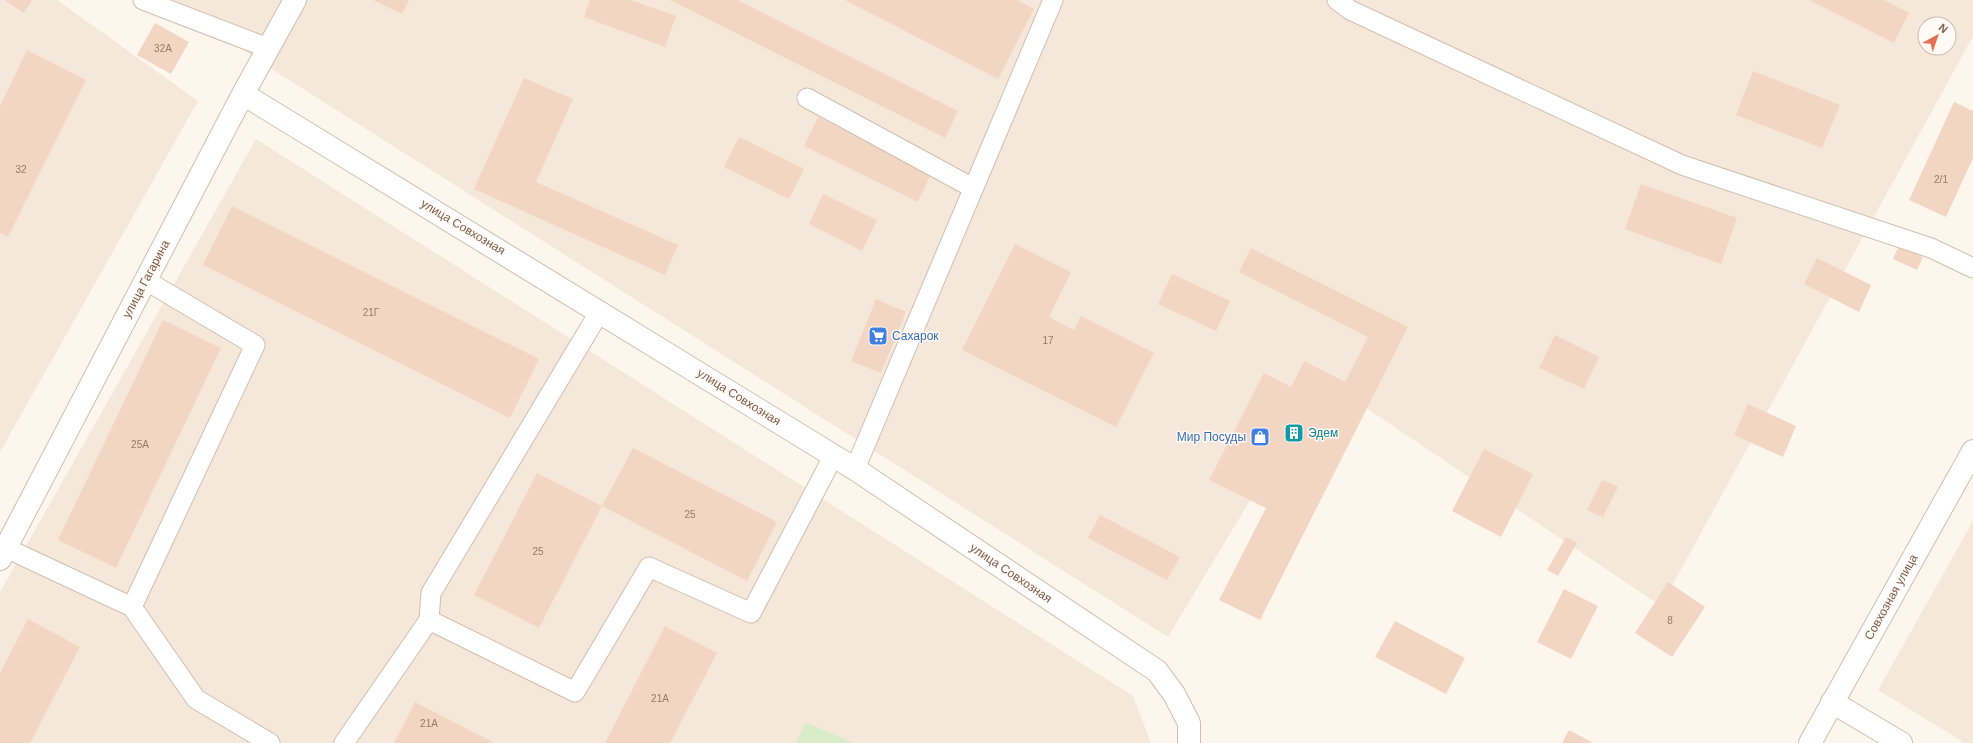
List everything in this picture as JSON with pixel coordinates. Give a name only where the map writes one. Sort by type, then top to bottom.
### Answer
[{"type":"street","name":"улица Гагарина","points":[[3,554],[243,94],[295,0]]},
{"type":"street","name":"улица Совхозная","points":[[243,94],[834,455],[1157,671],[1174,694],[1189,723],[1189,743]]},
{"type":"street","name":"Совхозная улица","points":[[1810,743],[1973,451]]},
{"type":"street","points":[[1832,702],[1901,743]]},
{"type":"lane","points":[[143,0],[268,48]]},
{"type":"lane","points":[[855,469],[1053,0]]},
{"type":"lane","points":[[1337,0],[1350,10],[1682,165],[1931,248],[1973,268]]},
{"type":"lane","points":[[807,98],[973,188]]},
{"type":"lane","points":[[132,608],[255,345],[145,280]]},
{"type":"lane","points":[[344,743],[429,620],[431,593],[600,311]]},
{"type":"lane","points":[[429,620],[575,692],[649,567],[751,613],[834,455]]},
{"type":"lane","points":[[3,554],[132,608],[196,699],[270,743]]},
{"type":"shaded area","points":[[0,0],[57,0],[198,101],[0,452]]},
{"type":"shaded area","points":[[175,0],[1973,0],[1973,36],[1661,606],[1323,379],[1168,637],[262,63]]},
{"type":"shaded area","points":[[256,139],[1133,696],[1151,743],[0,743],[0,592]]},
{"type":"shaded area","points":[[1973,521],[1973,743],[1965,743],[1878,690]]},
{"type":"green space","points":[[805,722],[853,743],[796,743]]},
{"type":"building","points":[[4,0],[32,0],[24,13]]},
{"type":"building","points":[[373,0],[409,0],[402,14]]},
{"type":"building","points":[[590,0],[631,0],[676,16],[665,47],[584,17]]},
{"type":"building","points":[[670,0],[737,0],[958,111],[945,138]]},
{"type":"building","points":[[845,0],[1017,0],[1034,9],[998,79]]},
{"type":"building","points":[[1809,0],[1884,0],[1909,13],[1894,43]]},
{"type":"building","points":[[155,23],[189,42],[171,74],[137,55]]},
{"type":"building","points":[[27,50],[86,80],[8,237],[0,233],[0,106]]},
{"type":"building","points":[[1753,71],[1840,105],[1822,148],[1736,115]]},
{"type":"building","points":[[524,78],[573,99],[536,182],[678,245],[665,275],[474,189]]},
{"type":"building","points":[[1954,102],[1973,111],[1973,158],[1946,217],[1909,200]]},
{"type":"building","points":[[818,117],[932,172],[918,202],[804,146]]},
{"type":"building","points":[[739,137],[804,169],[789,199],[724,167]]},
{"type":"building","points":[[1641,184],[1737,218],[1721,264],[1625,229]]},
{"type":"building","points":[[823,194],[877,220],[862,251],[809,224]]},
{"type":"building","points":[[232,206],[539,359],[510,418],[203,265]]},
{"type":"building","points":[[1015,244],[1071,272],[1049,317],[1074,330],[1081,316],[1154,353],[1116,427],[962,350]]},
{"type":"building","points":[[1899,246],[1923,257],[1917,270],[1893,259]]},
{"type":"building","name":"Эдем","points":[[1251,248],[1408,327],[1260,620],[1219,600],[1266,508],[1209,480],[1264,373],[1291,387],[1304,361],[1345,382],[1368,337],[1239,272]]},
{"type":"building","points":[[1817,258],[1871,285],[1859,312],[1804,284]]},
{"type":"building","points":[[1172,274],[1230,301],[1216,331],[1158,304]]},
{"type":"building","name":"Сахарок","points":[[876,299],[906,312],[881,373],[851,361]]},
{"type":"building","points":[[163,320],[221,348],[116,568],[58,540]]},
{"type":"building","points":[[1555,335],[1599,357],[1584,389],[1539,368]]},
{"type":"building","points":[[1748,404],[1796,426],[1783,457],[1734,435]]},
{"type":"building","points":[[633,448],[777,522],[747,581],[602,506]]},
{"type":"building","points":[[1484,449],[1533,474],[1501,537],[1452,511]]},
{"type":"building","points":[[537,473],[602,506],[539,628],[474,595]]},
{"type":"building","points":[[1602,480],[1618,487],[1603,517],[1587,510]]},
{"type":"building","points":[[1100,515],[1180,557],[1167,580],[1088,538]]},
{"type":"building","points":[[1566,537],[1577,543],[1558,576],[1547,570]]},
{"type":"building","points":[[1668,582],[1705,607],[1672,657],[1635,633]]},
{"type":"building","points":[[1564,589],[1598,606],[1571,659],[1537,642]]},
{"type":"building","points":[[28,619],[80,647],[30,743],[0,743],[0,673]]},
{"type":"building","points":[[1395,621],[1465,658],[1446,694],[1375,657]]},
{"type":"building","points":[[665,626],[717,653],[670,743],[605,743]]},
{"type":"building","points":[[415,702],[494,743],[394,743]]},
{"type":"building","points":[[1569,730],[1593,743],[1562,743]]},
{"type":"place","name":"Сахарок","points":[[878,336]]},
{"type":"place","name":"Эдем","points":[[1294,433]]},
{"type":"place","name":"Мир Посуды","points":[[1260,437]]}]
